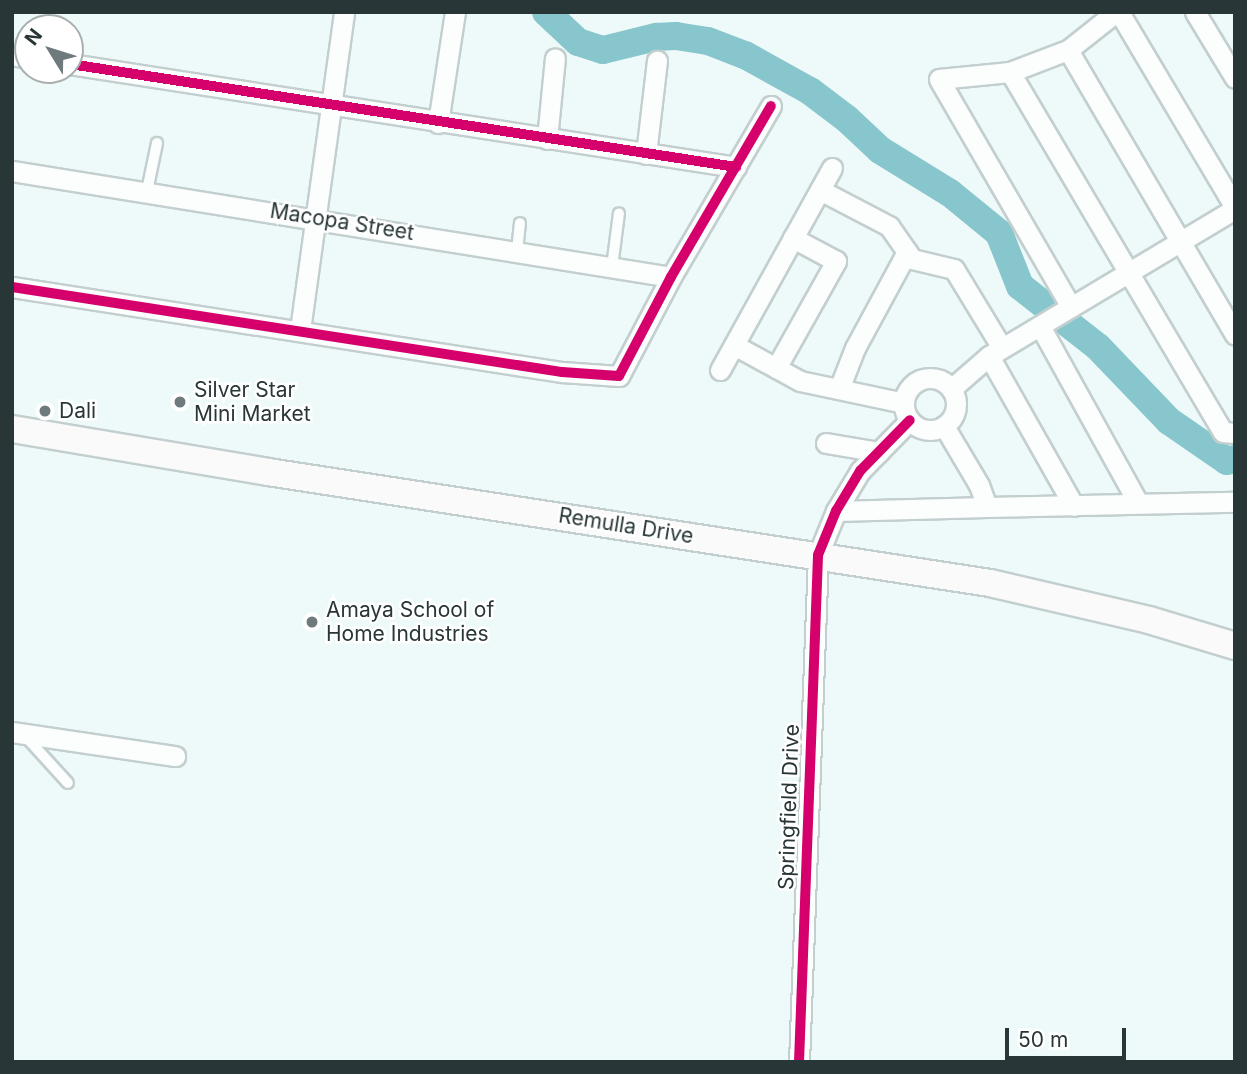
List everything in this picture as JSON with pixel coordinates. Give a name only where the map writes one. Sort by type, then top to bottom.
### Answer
[{"type":"main road","name":"Remulla Drive","points":[[12,429],[268,472],[990,583],[1149,620],[1235,646]]},
{"type":"street","points":[[300,330],[344,12]]},
{"type":"street","points":[[438,122],[455,12]]},
{"type":"street","points":[[951,389],[995,352],[1056,316],[1129,272],[1181,242],[1235,208],[1118,12],[1068,50],[1010,72],[939,79],[1056,316],[1138,503]]},
{"type":"street","points":[[1195,12],[1235,78]]},
{"type":"street","points":[[1068,50],[1235,334]]},
{"type":"street","points":[[547,139],[555,58]]},
{"type":"street","points":[[646,154],[657,61]]},
{"type":"street","points":[[84,66],[332,107],[736,167]]},
{"type":"street","points":[[1010,72],[1223,432],[1235,433]]},
{"type":"street","points":[[12,287],[562,372],[619,376],[671,277],[771,106]]},
{"type":"street","points":[[720,370],[832,168]]},
{"type":"street","name":"Macopa Street","points":[[12,171],[671,277]]},
{"type":"street","points":[[820,190],[889,226],[912,259],[947,267],[960,275],[995,352],[1074,506]]},
{"type":"street","points":[[776,368],[836,261],[793,238]]},
{"type":"street","points":[[839,389],[855,348],[907,252]]},
{"type":"street","points":[[734,345],[800,380],[839,389],[907,412],[922,429],[944,426],[954,414],[956,405],[951,389],[939,380],[923,379],[910,388],[907,412],[879,452],[860,471],[836,512],[818,555]]},
{"type":"street","points":[[944,426],[979,485],[987,507]]},
{"type":"street","points":[[826,443],[879,452]]},
{"type":"street","points":[[836,512],[1235,502]]},
{"type":"street","name":"Springfield Drive","points":[[799,1062],[818,555]]},
{"type":"street","points":[[18,733],[175,756]]},
{"type":"lane","points":[[147,191],[157,144]]},
{"type":"lane","points":[[612,267],[618,214]]},
{"type":"lane","points":[[517,251],[520,223]]},
{"type":"lane","points":[[18,733],[68,783]]},
{"type":"waterway","points":[[546,12],[578,42],[603,50],[656,37],[676,36],[708,41],[745,55],[810,91],[847,119],[880,150],[950,193],[999,233],[1020,286],[1098,347],[1169,421],[1227,461],[1235,459]]},
{"type":"cycle path","points":[[84,66],[736,167]]},
{"type":"cycle path","points":[[12,287],[562,372],[619,376],[671,277],[771,106]]},
{"type":"cycle path","points":[[799,1062],[818,555],[836,511],[860,471],[910,420]]},
{"type":"place","name":"Silver Star Mini Market","points":[[180,402]]},
{"type":"place","name":"Dali","points":[[45,411]]},
{"type":"place","name":"Amaya School of Home Industries","points":[[312,622]]}]
